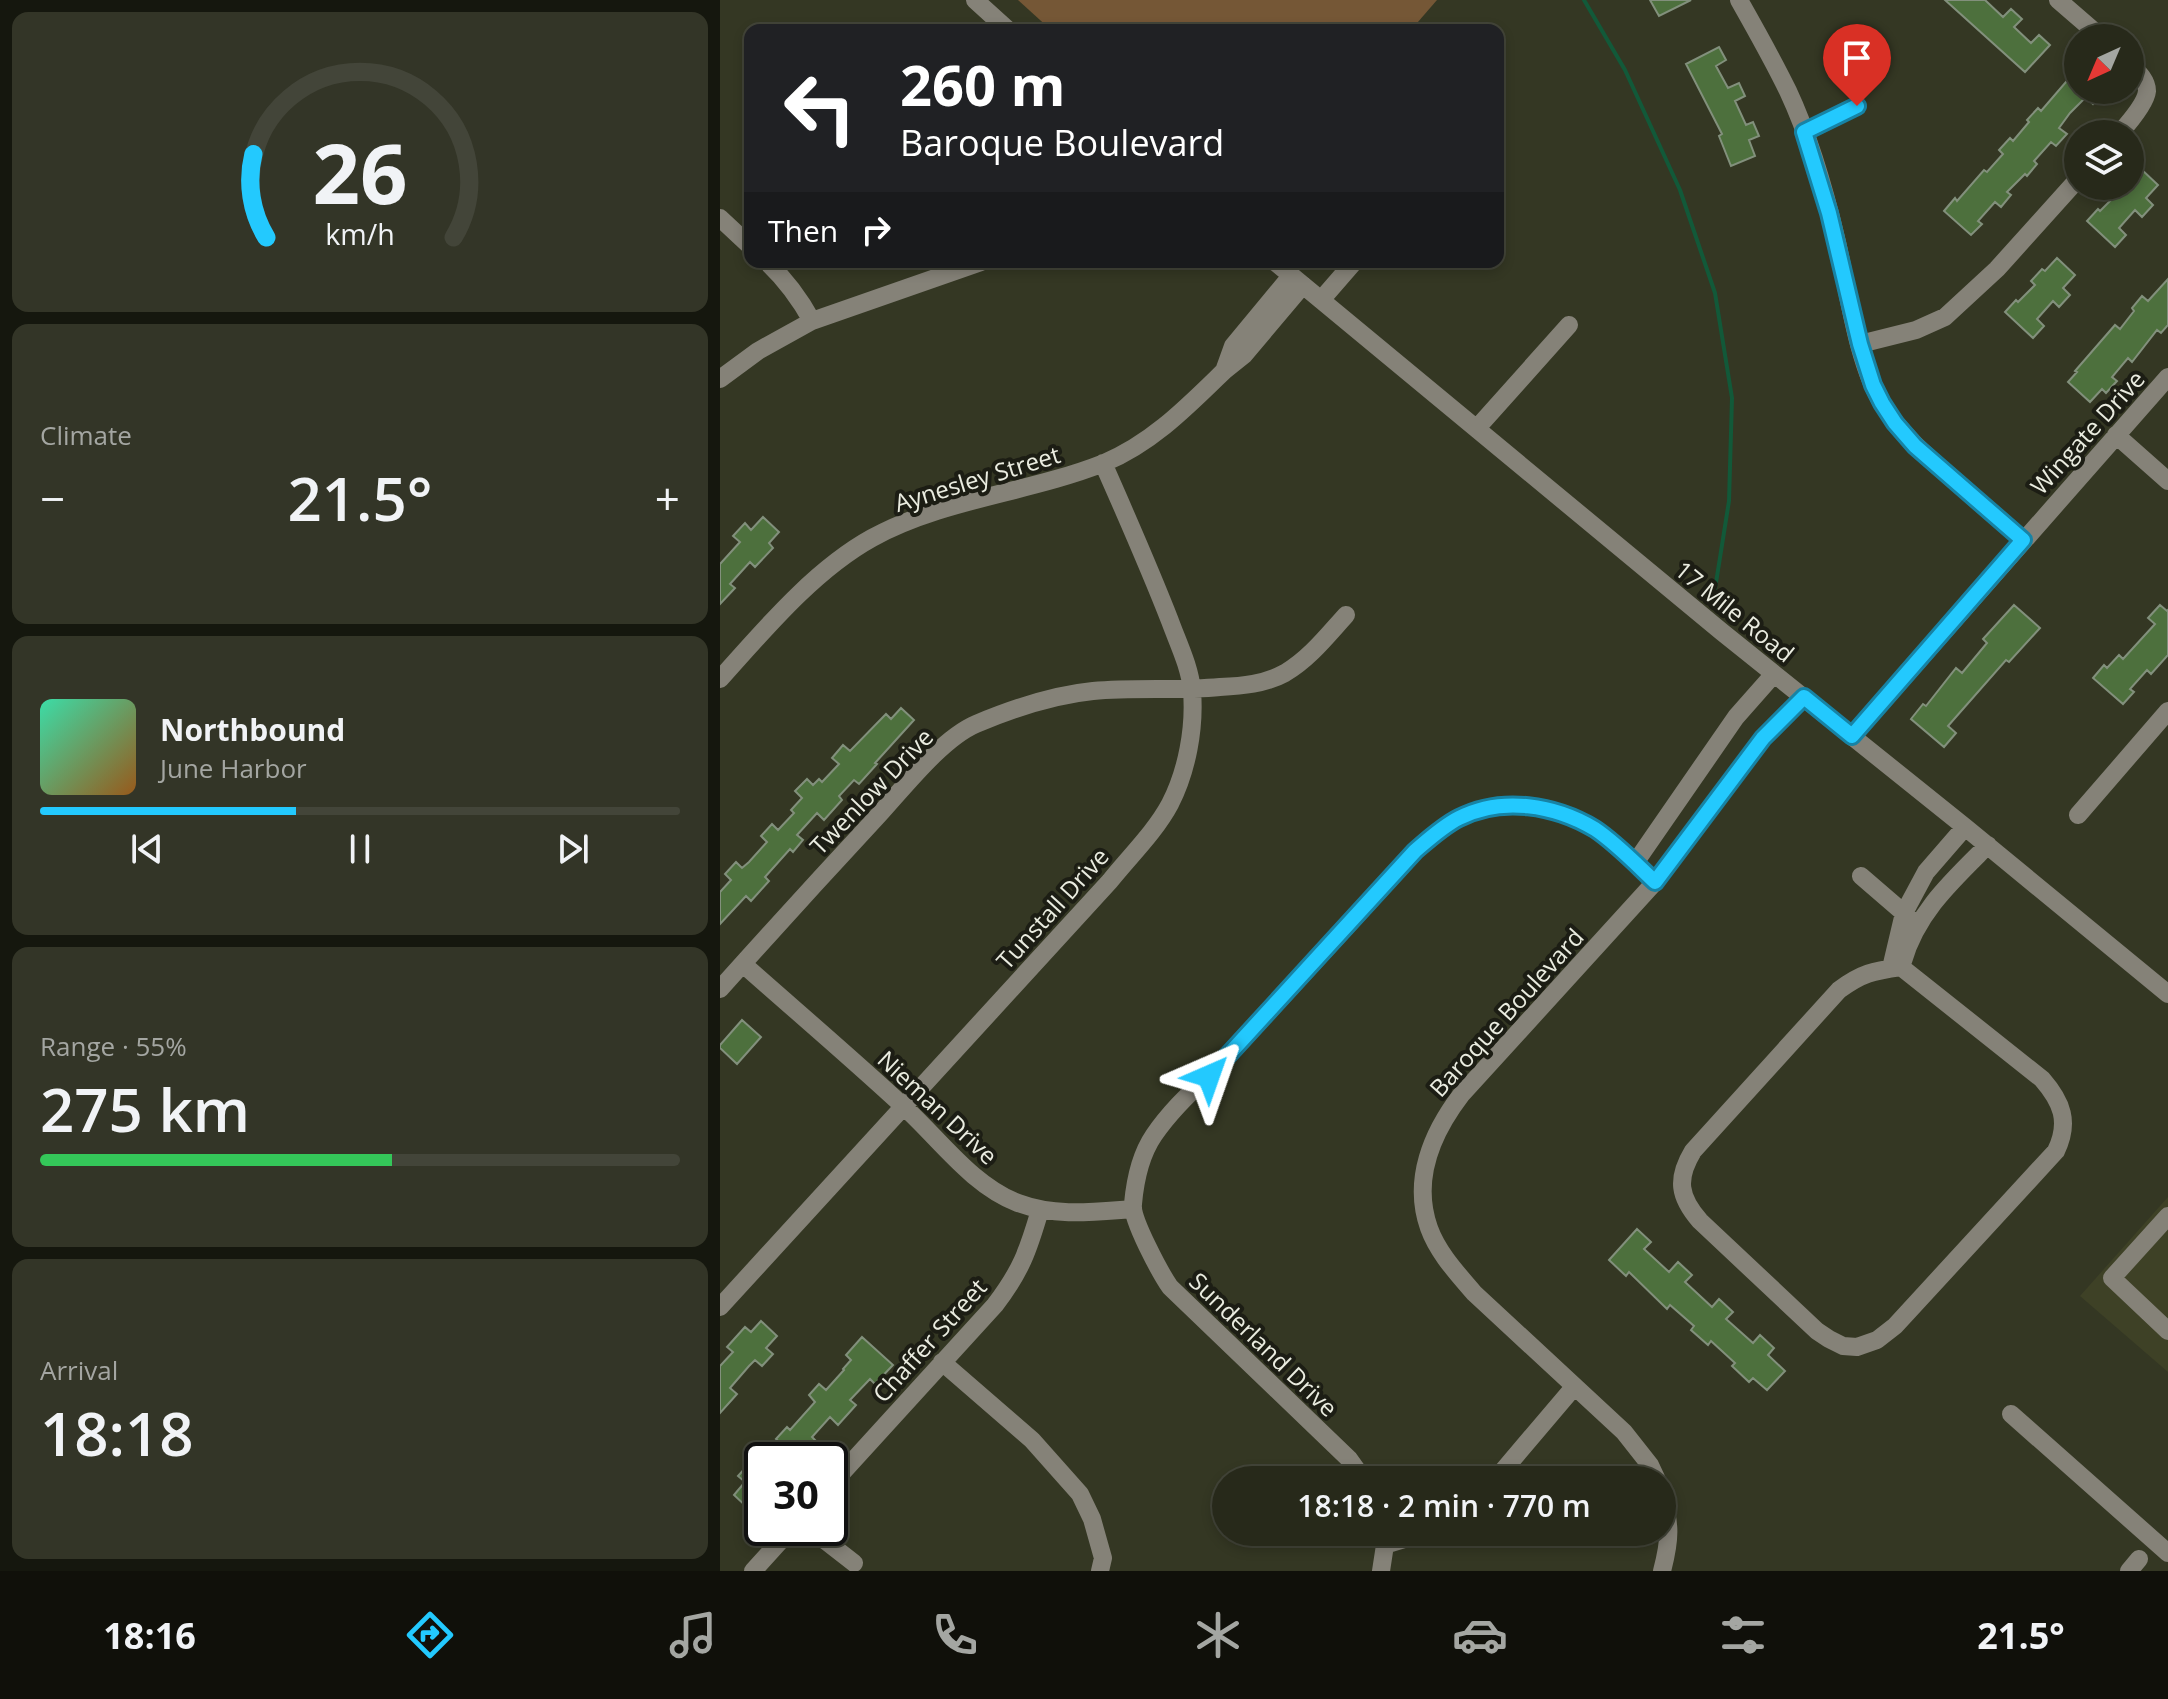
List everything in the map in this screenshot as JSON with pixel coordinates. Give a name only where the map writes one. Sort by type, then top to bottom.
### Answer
[{"type":"street","points":[[975,0],[1001,24]]},
{"type":"street","points":[[1739,0],[1777,70],[1804,132],[1829,213],[1860,344],[1873,385],[1895,423],[1915,446],[2023,540]]},
{"type":"street","points":[[2058,0],[2086,24]]},
{"type":"street","points":[[1804,132],[1857,106]]},
{"type":"street","points":[[1860,344],[1916,330],[1945,317],[1997,269],[2064,195]]},
{"type":"street","points":[[720,218],[744,240]]},
{"type":"street","points":[[774,268],[801,301],[812,321]]},
{"type":"street","points":[[720,379],[758,351],[812,321],[964,268]]},
{"type":"street","name":"17 Mile Road","points":[[1282,268],[2168,994]]},
{"type":"street","points":[[1321,300],[1349,268]]},
{"type":"street","name":"Aynesley Street","points":[[720,679],[808,587],[871,538],[957,505],[1022,489],[1103,463],[1130,450],[1176,419],[1244,355],[1297,280]]},
{"type":"street","points":[[1477,428],[1569,325]]},
{"type":"street","name":"Wingate Drive","points":[[1852,736],[2168,377]]},
{"type":"street","points":[[2116,435],[2168,481]]},
{"type":"street","name":"Tunstall Drive","points":[[720,1307],[1099,892],[1156,825],[1177,790],[1191,732],[1192,690],[1182,652],[1159,593],[1103,463]]},
{"type":"street","name":"Twenlow Drive","points":[[720,989],[918,771],[973,725],[1010,709],[1066,695],[1094,691],[1192,690],[1262,683],[1284,673],[1314,651],[1346,615]]},
{"type":"street","points":[[1635,863],[1736,717],[1774,674]]},
{"type":"street","name":"Baroque Boulevard","points":[[1650,1466],[1624,1432],[1474,1293],[1442,1254],[1426,1215],[1423,1196],[1425,1167],[1445,1115],[1461,1095],[1655,882],[1763,738],[1804,697]]},
{"type":"street","points":[[2078,815],[2168,711]]},
{"type":"street","points":[[1132,1209],[1145,1153],[1171,1113],[1209,1076],[1415,851],[1460,817],[1484,809],[1517,805],[1556,811],[1597,831],[1655,882]]},
{"type":"street","points":[[1896,968],[1926,872],[1965,827]]},
{"type":"street","points":[[1911,919],[1925,911],[1988,845]]},
{"type":"street","points":[[1861,876],[1911,919]]},
{"type":"street","name":"Nieman Drive","points":[[743,964],[904,1106],[980,1181],[1015,1202],[1040,1210],[1063,1213],[1132,1209]]},
{"type":"street","points":[[1896,968],[2042,1079],[2054,1093],[2064,1125],[2056,1151],[1886,1334],[1867,1345],[1843,1346],[1817,1331],[1700,1221],[1681,1191],[1688,1159],[1700,1143],[1839,990],[1865,973],[1896,968]]},
{"type":"street","name":"Sunderland Drive","points":[[1132,1209],[1170,1287],[1354,1466]]},
{"type":"street","name":"Chaffer Street","points":[[848,1466],[995,1305],[1015,1277],[1040,1210]]},
{"type":"street","points":[[2168,1216],[2112,1278],[2168,1331]]},
{"type":"street","points":[[942,1362],[1032,1440],[1080,1494],[1092,1519],[1103,1558],[1100,1571]]},
{"type":"street","points":[[1507,1466],[1574,1387]]},
{"type":"street","points":[[2011,1414],[2168,1553]]},
{"type":"street","points":[[753,1571],[776,1546]]},
{"type":"street","points":[[832,1546],[854,1563]]},
{"type":"street","points":[[1381,1571],[1383,1546]]},
{"type":"street","points":[[1662,1571],[1667,1546]]},
{"type":"shaded area","points":[[1018,0],[1437,0],[1416,24],[1044,24]]},
{"type":"shaded area","points":[[2168,1197],[2168,1372],[2080,1296]]},
{"type":"building","points":[[1650,0],[1691,0],[1659,16]]},
{"type":"building","points":[[1945,0],[1985,0],[2003,17],[2011,9],[2022,19],[2014,27],[2031,43],[2039,35],[2050,45],[2025,72]]},
{"type":"building","points":[[1719,47],[1726,60],[1716,66],[1728,88],[1739,83],[1745,96],[1735,101],[1746,125],[1753,122],[1759,136],[1749,140],[1755,156],[1731,166],[1719,136],[1722,134],[1686,64]]},
{"type":"building","points":[[2064,84],[2064,104],[2079,104],[2059,128],[2064,132],[2064,137],[2056,146],[2051,142],[2034,161],[2037,164],[2027,176],[2025,174],[2007,192],[2011,195],[2001,207],[1995,202],[1978,221],[1982,224],[1971,235],[1944,211],[1984,170],[1987,172],[2003,154],[1999,150],[2010,138],[2013,141],[2038,108],[2041,111]]},
{"type":"building","points":[[2144,172],[2158,185],[2146,198],[2153,205],[2142,217],[2135,210],[2119,228],[2126,235],[2115,247],[2087,221],[2098,209],[2100,211],[2111,200],[2144,200]]},
{"type":"building","points":[[2057,258],[2075,275],[2063,288],[2070,295],[2059,307],[2053,301],[2037,319],[2044,326],[2033,338],[2005,312],[2035,285],[2031,281],[2042,269],[2045,271]]},
{"type":"building","points":[[2168,279],[2168,325],[2161,333],[2157,330],[2132,362],[2128,358],[2112,377],[2117,381],[2106,393],[2102,389],[2090,402],[2068,382],[2115,325],[2120,329],[2142,296],[2148,301]]},
{"type":"building","points":[[763,517],[779,532],[769,543],[773,548],[755,567],[750,562],[730,584],[735,588],[720,604],[720,564],[740,542],[733,536],[745,523],[751,530]]},
{"type":"building","points":[[2014,605],[2040,628],[2009,662],[2006,660],[1948,726],[1956,733],[1944,747],[1911,719],[1923,704],[1926,706],[1956,668],[1962,673],[1987,643],[1983,639]]},
{"type":"building","points":[[2160,605],[2168,610],[2168,655],[2151,674],[2147,670],[2130,689],[2134,692],[2123,704],[2093,678],[2104,665],[2107,668],[2119,655],[2123,659],[2155,624],[2148,618]]},
{"type":"building","points":[[901,708],[914,720],[859,784],[854,780],[839,796],[842,800],[824,820],[817,813],[797,835],[803,840],[793,852],[790,849],[765,877],[769,881],[751,901],[746,896],[720,924],[720,892],[731,880],[725,874],[736,862],[742,868],[749,862],[767,842],[761,836],[772,824],[778,830],[794,813],[791,810],[802,798],[795,791],[807,779],[813,785],[819,779],[822,782],[839,764],[832,758],[843,745],[850,751],[886,714],[891,719]]},
{"type":"building","points":[[742,1020],[761,1037],[737,1064],[720,1045]]},
{"type":"building","points":[[1637,1229],[1651,1242],[1644,1249],[1669,1272],[1678,1262],[1692,1275],[1685,1282],[1712,1307],[1719,1299],[1733,1312],[1726,1319],[1753,1343],[1760,1335],[1774,1348],[1768,1355],[1785,1371],[1767,1390],[1753,1378],[1749,1382],[1732,1366],[1735,1363],[1711,1341],[1708,1345],[1691,1330],[1694,1326],[1670,1305],[1667,1309],[1629,1272],[1626,1276],[1609,1260]]},
{"type":"building","points":[[761,1321],[777,1336],[766,1348],[773,1354],[762,1366],[755,1360],[749,1366],[730,1388],[737,1394],[720,1413],[720,1366],[733,1352],[727,1347],[745,1327],[751,1332]]},
{"type":"building","points":[[862,1337],[893,1365],[875,1384],[870,1379],[850,1400],[856,1405],[838,1425],[830,1417],[812,1437],[817,1442],[780,1442],[776,1439],[787,1427],[790,1430],[815,1402],[809,1395],[819,1384],[826,1390],[844,1370],[851,1360],[846,1355]]},
{"type":"building","points":[[744,1483],[744,1504],[734,1495]]},
{"type":"waterway","points":[[1584,0],[1625,70],[1680,190],[1715,293],[1732,398],[1729,501],[1715,589]]},
{"type":"route","points":[[1209,1076],[1415,851],[1460,817],[1500,806],[1517,805],[1556,811],[1597,831],[1655,882],[1763,738],[1804,697],[1852,736],[2023,540],[1915,446],[1895,423],[1873,385],[1821,183],[1804,132],[1857,106]]}]
